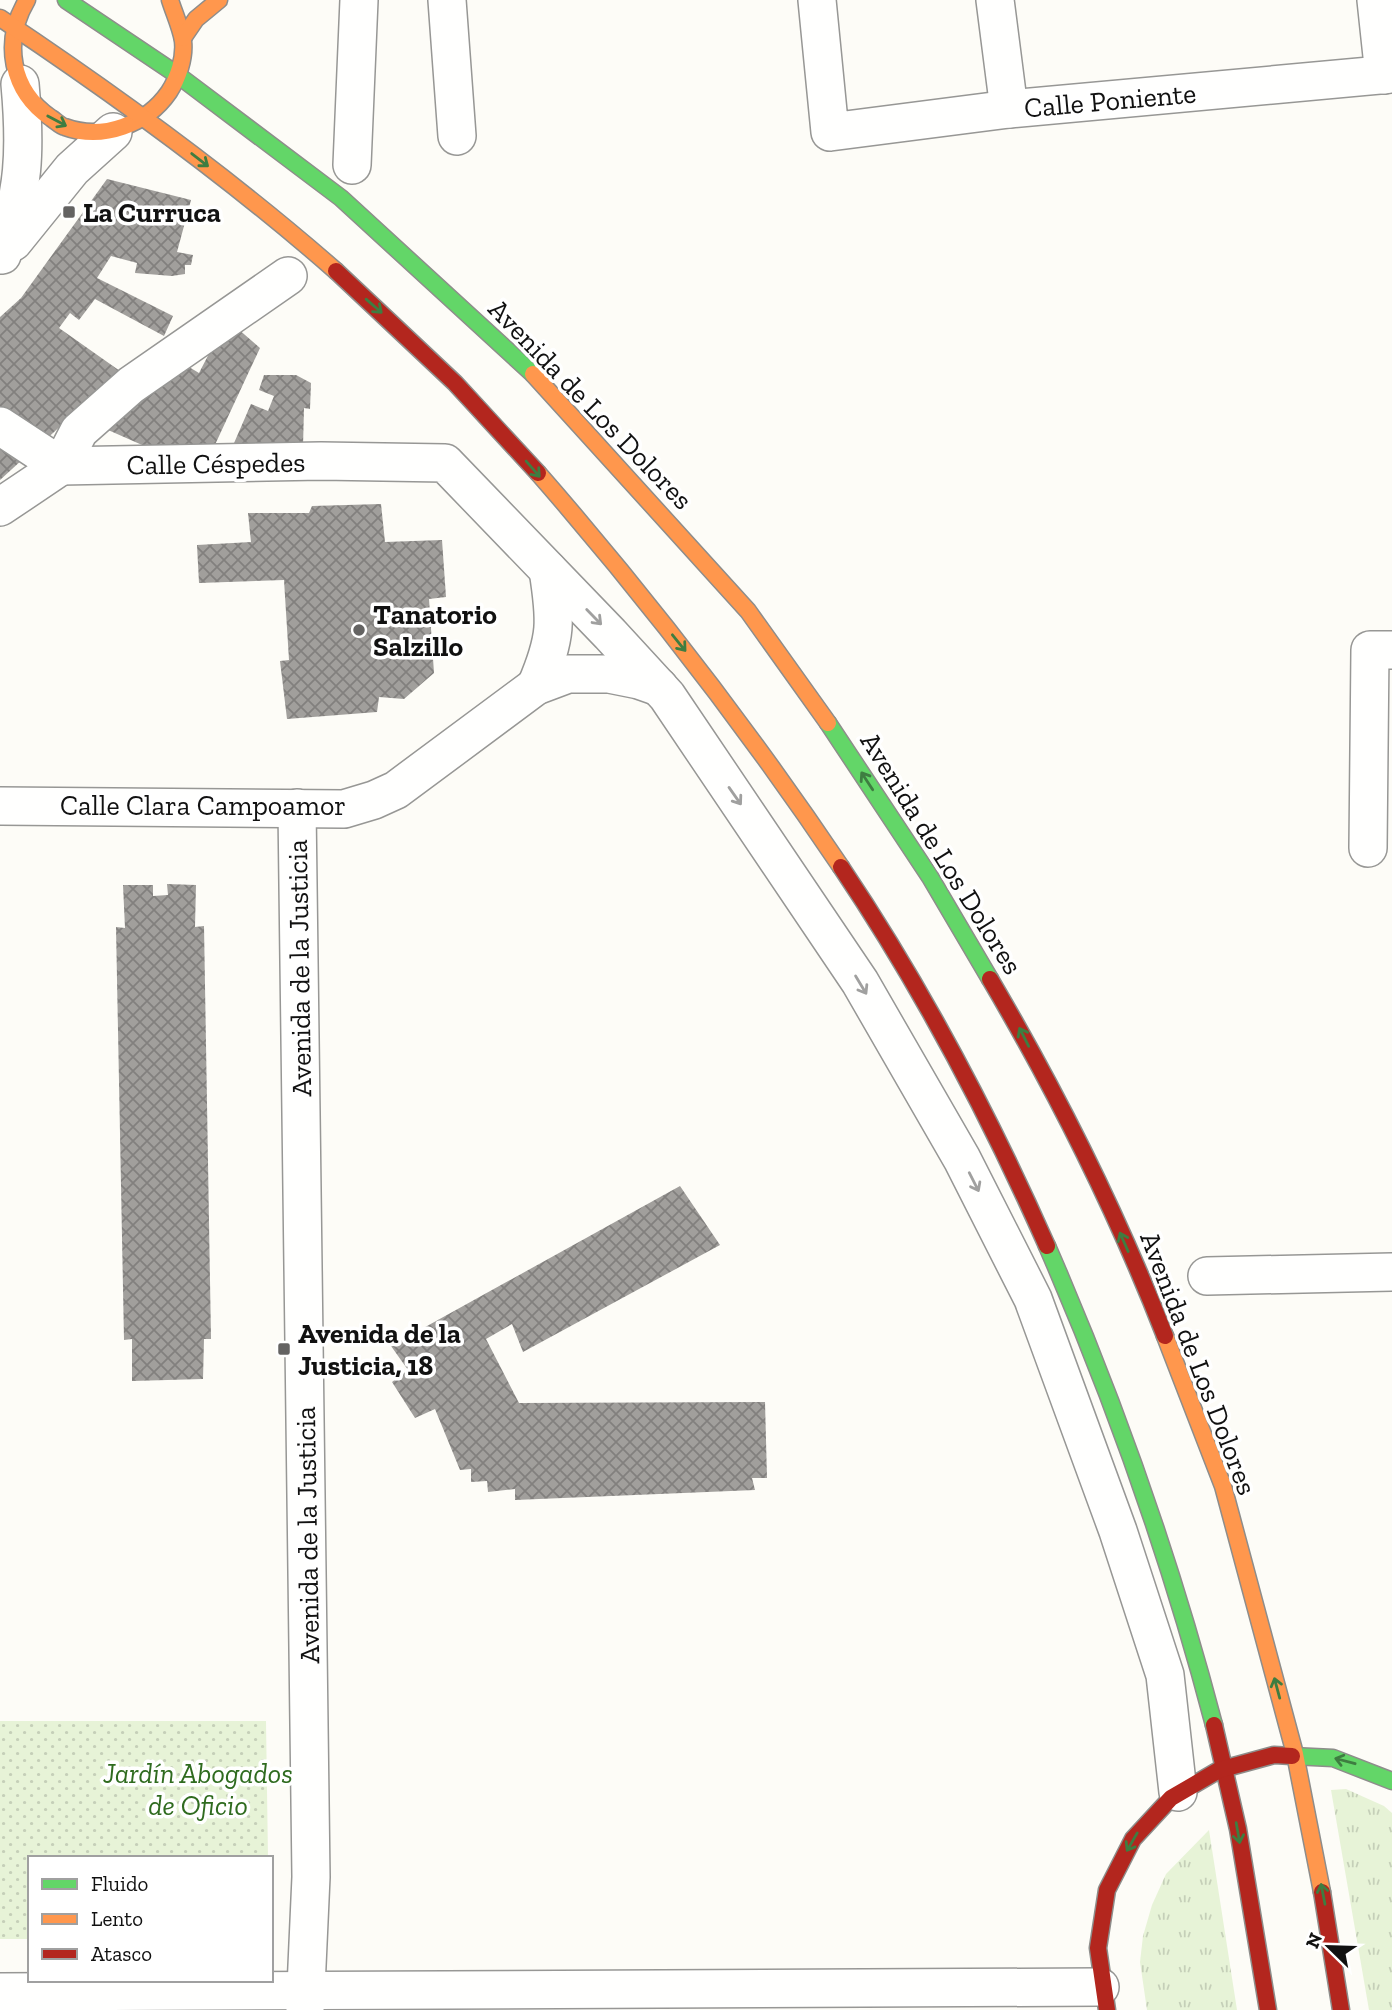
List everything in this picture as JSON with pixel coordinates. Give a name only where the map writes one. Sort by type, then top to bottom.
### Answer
[{"type":"main road","points":[[27,0],[15,28],[12,50],[20,84],[43,113],[58,123],[85,132],[113,132],[129,127],[163,104],[179,76],[183,38],[181,25],[170,0]]},
{"type":"main road","name":"Avenida de Los Dolores","points":[[66,0],[179,76],[341,198],[527,367],[748,611],[845,746],[930,877],[1019,1028],[1099,1183],[1155,1311],[1223,1486],[1295,1754],[1326,1914],[1341,2010]]},
{"type":"main road","points":[[183,38],[197,19],[219,0]]},
{"type":"main road","points":[[0,18],[146,118],[256,204],[391,320],[482,411],[590,534],[697,665],[787,788],[869,911],[951,1050],[1031,1212],[1091,1347],[1142,1484],[1179,1599],[1224,1766],[1236,1820],[1268,2010]]},
{"type":"main road","points":[[1104,1999],[1098,1932],[1111,1878],[1139,1830],[1178,1792],[1224,1766],[1259,1757],[1295,1754],[1326,1756],[1367,1767],[1392,1781]]},
{"type":"street","points":[[352,165],[359,0]]},
{"type":"street","points":[[447,0],[457,136]]},
{"type":"street","name":"Calle Poniente","points":[[817,0],[830,132],[1009,108],[1388,75]]},
{"type":"street","points":[[995,0],[1009,108]]},
{"type":"street","points":[[1376,0],[1388,75]]},
{"type":"street","points":[[1,257],[14,219],[22,183],[24,134],[20,84]]},
{"type":"street","points":[[1,257],[72,169],[113,132]]},
{"type":"street","points":[[0,507],[61,466],[79,431],[131,385],[288,276]]},
{"type":"street","points":[[0,426],[61,466]]},
{"type":"street","name":"Calle Céspedes","points":[[61,466],[321,461],[445,463],[548,570]]},
{"type":"street","points":[[536,686],[548,659],[554,632],[554,608],[548,570]]},
{"type":"street","points":[[548,570],[659,687],[860,982],[962,1159],[1034,1299],[1118,1531],[1165,1675],[1178,1792]]},
{"type":"street","points":[[1368,848],[1370,650],[1392,650]]},
{"type":"street","name":"Calle Clara Campoamor","points":[[0,806],[344,808],[374,800],[396,790],[536,686],[568,674],[609,674],[659,687]]},
{"type":"street","name":"Avenida de la Justicia","points":[[297,808],[311,1877],[306,2001]]},
{"type":"street","points":[[1207,1276],[1392,1272]]},
{"type":"street","points":[[0,1992],[306,2001],[1104,1999]]},
{"type":"green space","name":"Jardín Abogados de Oficio","points":[[0,1721],[266,1721],[268,1856],[28,1856],[28,1939],[0,1939]]},
{"type":"green space","points":[[1346,1789],[1384,1806],[1392,1813],[1392,2010],[1369,2010],[1331,1790]]},
{"type":"green space","points":[[1209,1830],[1237,2010],[1147,2010],[1140,1962],[1143,1936],[1152,1905],[1166,1874]]},
{"type":"building","points":[[107,179],[191,200],[177,252],[193,255],[191,265],[185,265],[185,274],[172,276],[135,273],[137,263],[111,256],[97,278],[173,316],[164,336],[95,299],[79,320],[70,313],[59,328],[120,371],[40,445],[0,416],[0,317],[21,298]]},
{"type":"building","points":[[237,328],[260,348],[213,449],[158,452],[99,426],[184,364],[199,373],[214,344]]},
{"type":"building","points":[[264,375],[296,375],[311,383],[310,409],[304,408],[303,447],[231,450],[251,404],[268,411],[274,396],[259,390]]},
{"type":"building","points":[[0,443],[23,459],[0,480]]},
{"type":"building","name":"Tanatorio Salzillo","points":[[381,504],[385,542],[442,540],[446,597],[429,599],[434,673],[404,699],[379,697],[377,712],[287,719],[280,661],[289,660],[284,580],[199,583],[197,545],[251,542],[248,513],[309,513],[312,506]]},
{"type":"building","points":[[167,884],[196,885],[195,927],[204,926],[211,1339],[204,1339],[203,1379],[132,1381],[132,1339],[124,1340],[116,927],[125,928],[123,885],[153,885],[153,896],[168,895]]},
{"type":"building","points":[[680,1186],[720,1245],[523,1352],[512,1324],[486,1339],[519,1403],[765,1402],[767,1478],[752,1478],[755,1490],[515,1500],[515,1489],[488,1492],[487,1481],[471,1482],[471,1469],[460,1470],[435,1409],[415,1418],[392,1382],[408,1370],[391,1346]]},
{"type":"traffic: fast","points":[[66,0],[179,76],[341,198],[533,374]]},
{"type":"traffic: fast","points":[[828,723],[930,877],[990,979]]},
{"type":"traffic: fast","points":[[1047,1246],[1096,1364],[1140,1482],[1214,1725]]},
{"type":"traffic: fast","points":[[1292,1756],[1333,1758],[1392,1781]]},
{"type":"traffic: slow","points":[[27,0],[19,16],[13,49],[19,80],[37,107],[60,125],[94,132],[109,131],[136,121],[149,113],[169,92],[183,54],[181,31],[170,0]]},
{"type":"traffic: slow","points":[[183,38],[196,19],[219,0]]},
{"type":"traffic: slow","points":[[0,18],[172,139],[255,203],[336,271]]},
{"type":"traffic: slow","points":[[533,374],[748,611],[828,723]]},
{"type":"traffic: slow","points":[[538,473],[695,665],[770,765],[841,867]]},
{"type":"traffic: slow","points":[[1165,1336],[1223,1486],[1295,1754],[1322,1892]]},
{"type":"traffic: jam","points":[[336,271],[455,383],[538,473]]},
{"type":"traffic: jam","points":[[841,867],[899,958],[952,1052],[1002,1148],[1047,1246]]},
{"type":"traffic: jam","points":[[990,979],[1085,1154],[1127,1244],[1165,1336]]},
{"type":"traffic: jam","points":[[1214,1725],[1238,1829],[1268,2010]]},
{"type":"traffic: jam","points":[[1107,2010],[1098,1948],[1107,1890],[1133,1839],[1171,1798],[1219,1770],[1274,1755],[1292,1756]]},
{"type":"traffic: jam","points":[[1322,1892],[1341,2010]]},
{"type":"place","name":"La Curruca","points":[[69,212]]},
{"type":"place","name":"Tanatorio Salzillo","points":[[359,630]]},
{"type":"place","name":"Avenida de la Justicia, 18","points":[[284,1349]]}]
